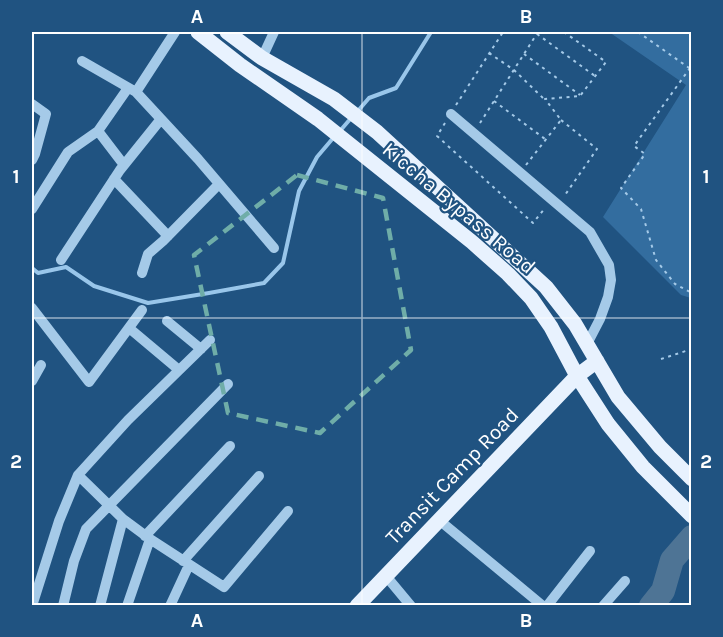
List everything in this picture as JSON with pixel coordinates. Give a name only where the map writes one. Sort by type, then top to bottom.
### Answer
[{"type":"main road","name":"Kiccha Bypass Road","points":[[198,32],[240,65],[318,119],[472,242],[523,290],[551,327],[577,376],[608,424],[644,467],[689,514]]},
{"type":"main road","points":[[227,32],[262,58],[334,99],[377,132],[546,286],[575,324],[618,397],[660,447],[692,479]]},
{"type":"main road","name":"Transit Camp Road","points":[[360,605],[577,376],[597,361]]},
{"type":"street","points":[[32,209],[68,152],[98,130],[132,90],[175,32]]},
{"type":"street","points":[[262,58],[274,32]]},
{"type":"street","points":[[82,61],[132,90],[219,183],[273,249]]},
{"type":"street","points":[[32,104],[46,114],[32,160]]},
{"type":"street","points":[[451,114],[590,232],[609,265],[611,280],[600,320],[587,344]]},
{"type":"street","points":[[61,260],[114,178],[161,120]]},
{"type":"street","points":[[98,130],[124,165]]},
{"type":"street","points":[[114,178],[168,236]]},
{"type":"street","points":[[142,273],[148,254],[219,183]]},
{"type":"street","points":[[32,308],[89,382],[142,310]]},
{"type":"street","points":[[167,321],[201,349]]},
{"type":"street","points":[[129,328],[179,370]]},
{"type":"street","points":[[32,606],[59,521],[78,475],[128,420],[210,340]]},
{"type":"street","points":[[32,381],[41,365]]},
{"type":"street","points":[[63,606],[74,561],[86,529],[228,384]]},
{"type":"street","points":[[127,606],[147,538],[230,446]]},
{"type":"street","points":[[78,475],[108,506],[147,538],[224,587],[288,511]]},
{"type":"street","points":[[170,606],[186,563],[259,476]]},
{"type":"street","points":[[100,606],[123,519]]},
{"type":"street","points":[[439,520],[545,606],[590,551]]},
{"type":"street","points":[[386,576],[411,606]]},
{"type":"street","points":[[603,606],[625,581]]},
{"type":"path","points":[[544,99],[580,96],[606,62],[564,32]]},
{"type":"path","points":[[638,32],[691,69],[634,146],[645,153],[621,188],[641,210],[656,260],[675,285],[692,293]]},
{"type":"path","points":[[473,134],[538,33],[596,76]]},
{"type":"path","points":[[489,53],[514,70],[544,99],[561,120],[597,149],[558,205]]},
{"type":"path","points":[[524,54],[580,96]]},
{"type":"path","points":[[494,101],[546,139]]},
{"type":"path","points":[[520,173],[561,120]]},
{"type":"path","points":[[661,359],[692,349]]},
{"type":"highlighted area","points":[[297,175],[383,198],[411,350],[320,433],[228,413],[194,255]]},
{"type":"shaded area","points":[[609,32],[691,32],[691,298],[681,295],[603,217],[686,85]]},
{"type":"waterway","points":[[357,112],[369,98],[396,88],[431,32]]},
{"type":"waterway","points":[[339,132],[352,117]]},
{"type":"waterway","points":[[32,268],[38,273],[66,267],[94,286],[148,303],[264,283],[283,263],[299,191],[317,157],[334,137]]},
{"type":"waterway","points":[[651,606],[663,591],[672,560],[692,537]]}]
